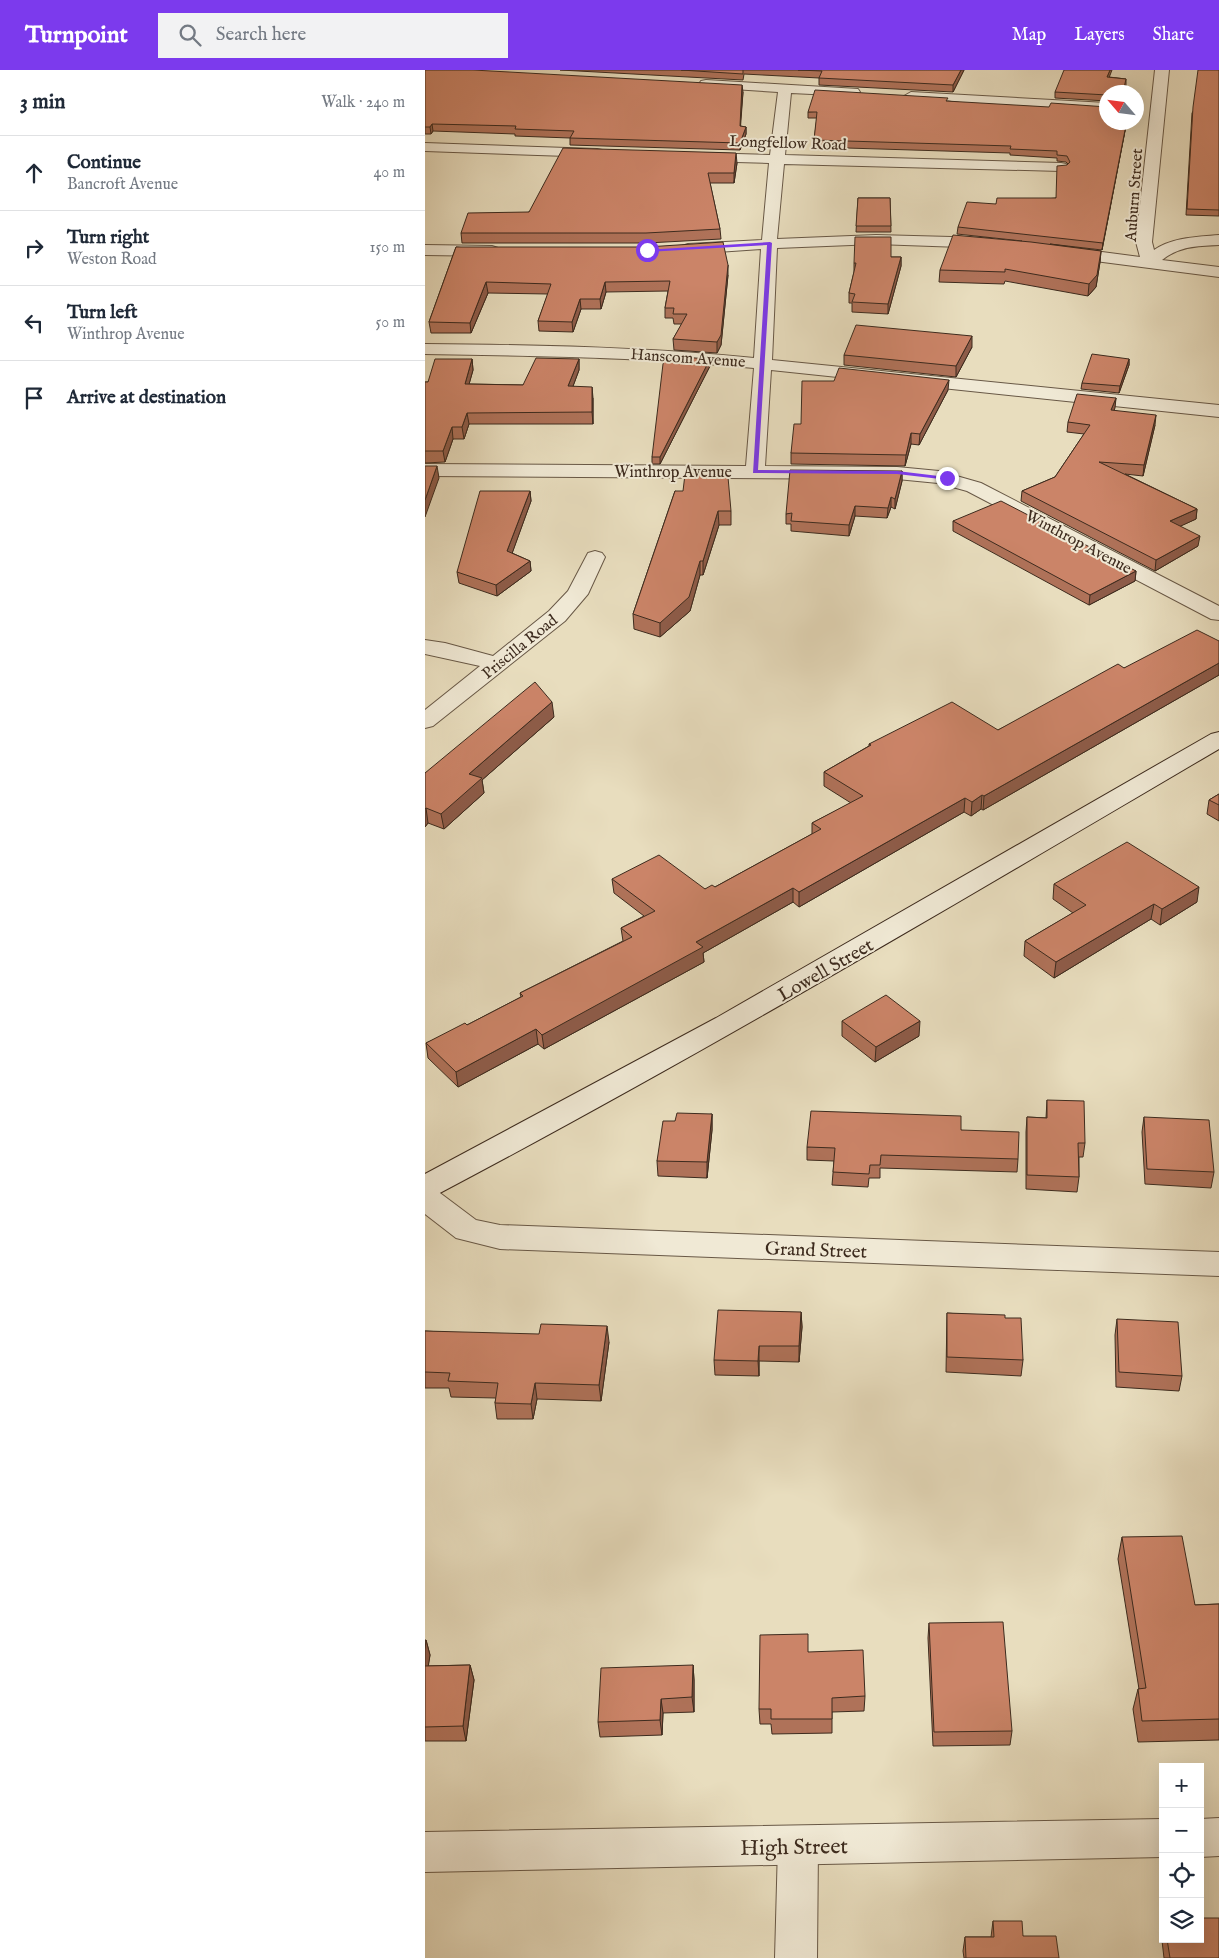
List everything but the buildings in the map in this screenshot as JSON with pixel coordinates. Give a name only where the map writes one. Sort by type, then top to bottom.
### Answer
[{"type":"street","name":"Auburn Street","points":[[1150,263],[1144,242],[1150,109],[1162,70]]},
{"type":"street","points":[[695,84],[863,93]]},
{"type":"street","points":[[755,472],[776,159],[785,89]]},
{"type":"street","points":[[902,95],[1099,107]]},
{"type":"street","points":[[425,148],[610,154]]},
{"type":"street","name":"Longfellow Road","points":[[688,156],[1061,168]]},
{"type":"street","points":[[672,250],[770,243],[893,238],[1001,244]]},
{"type":"street","points":[[1150,263],[1161,252],[1175,245],[1219,240]]},
{"type":"street","points":[[425,250],[511,250]]},
{"type":"street","points":[[1047,250],[1219,272]]},
{"type":"street","name":"Hanscom Avenue","points":[[425,349],[616,352],[763,363],[1219,411]]},
{"type":"street","name":"Winthrop Avenue","points":[[425,470],[907,473],[939,477],[961,482],[1031,516],[1219,614]]},
{"type":"street","name":"Priscilla Road","points":[[425,721],[557,616],[584,582],[595,557]]},
{"type":"street","points":[[425,647],[445,650],[497,664]]},
{"type":"street","name":"Lowell Street","points":[[425,1187],[541,1128],[663,1061],[868,945],[1219,739]]},
{"type":"street","name":"Grand Street","points":[[425,1198],[467,1230],[500,1237],[1219,1264]]},
{"type":"street","points":[[1204,1838],[1219,1837]]},
{"type":"street","name":"High Street","points":[[425,1852],[1159,1838]]},
{"type":"street","points":[[796,1958],[798,1846]]},
{"type":"route","points":[[647,250],[770,243],[755,472],[897,472],[947,478]]}]
